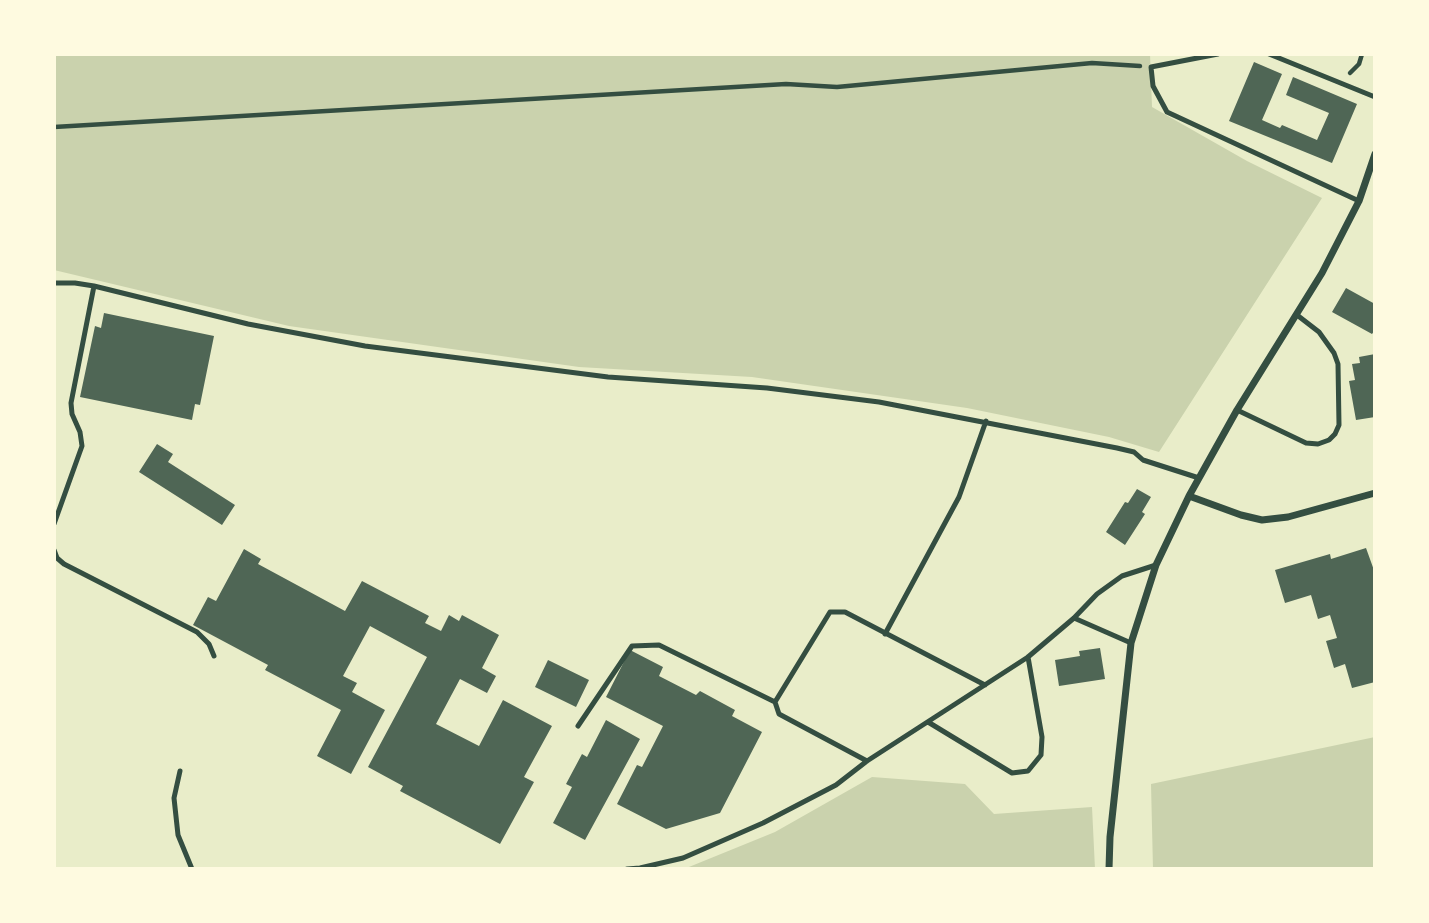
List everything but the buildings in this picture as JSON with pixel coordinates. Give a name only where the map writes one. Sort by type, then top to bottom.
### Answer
[{"type":"street","points":[[1109,869],[1131,643],[1156,565],[1189,496],[1237,410],[1322,273],[1359,201],[1375,154]]},
{"type":"street","points":[[1189,496],[1262,520],[1299,514],[1375,493]]},
{"type":"lane","points":[[1218,54],[1151,67],[1153,86],[1167,112],[1359,201]]},
{"type":"lane","points":[[1269,54],[1375,97]]},
{"type":"lane","points":[[54,283],[94,286],[330,341],[608,377],[802,391],[879,402],[1134,452],[1143,460],[1199,478]]},
{"type":"lane","points":[[54,524],[82,446],[71,403],[94,286]]},
{"type":"lane","points":[[1237,410],[1306,443],[1318,444],[1329,440],[1335,434],[1339,425],[1338,364],[1334,353],[1319,332],[1297,315]]},
{"type":"lane","points":[[885,634],[959,497],[986,421]]},
{"type":"lane","points":[[54,550],[57,558],[64,564],[197,632],[209,644],[214,656]]},
{"type":"lane","points":[[627,869],[683,858],[763,823],[836,785],[867,761],[1028,657],[1074,618],[1097,594],[1122,576],[1156,565]]},
{"type":"lane","points":[[775,702],[830,612],[845,612],[985,685]]},
{"type":"lane","points":[[1074,618],[1131,643]]},
{"type":"lane","points":[[578,726],[632,646],[659,645],[775,702],[779,714],[867,761]]},
{"type":"lane","points":[[928,722],[1012,773],[1028,771],[1041,754],[1042,737],[1028,657]]},
{"type":"lane","points":[[180,771],[174,798],[177,835],[192,869]]},
{"type":"path","points":[[54,127],[772,84],[837,87],[1092,63],[1151,67]]},
{"type":"green space","points":[[54,54],[1150,54],[1152,107],[1247,161],[1322,198],[1159,452],[1109,437],[967,408],[752,377],[579,367],[289,326],[54,270]]},
{"type":"green space","points":[[1375,737],[1375,869],[1153,869],[1151,784]]},
{"type":"green space","points":[[872,777],[965,784],[994,814],[1092,807],[1095,869],[684,869],[775,832]]}]
